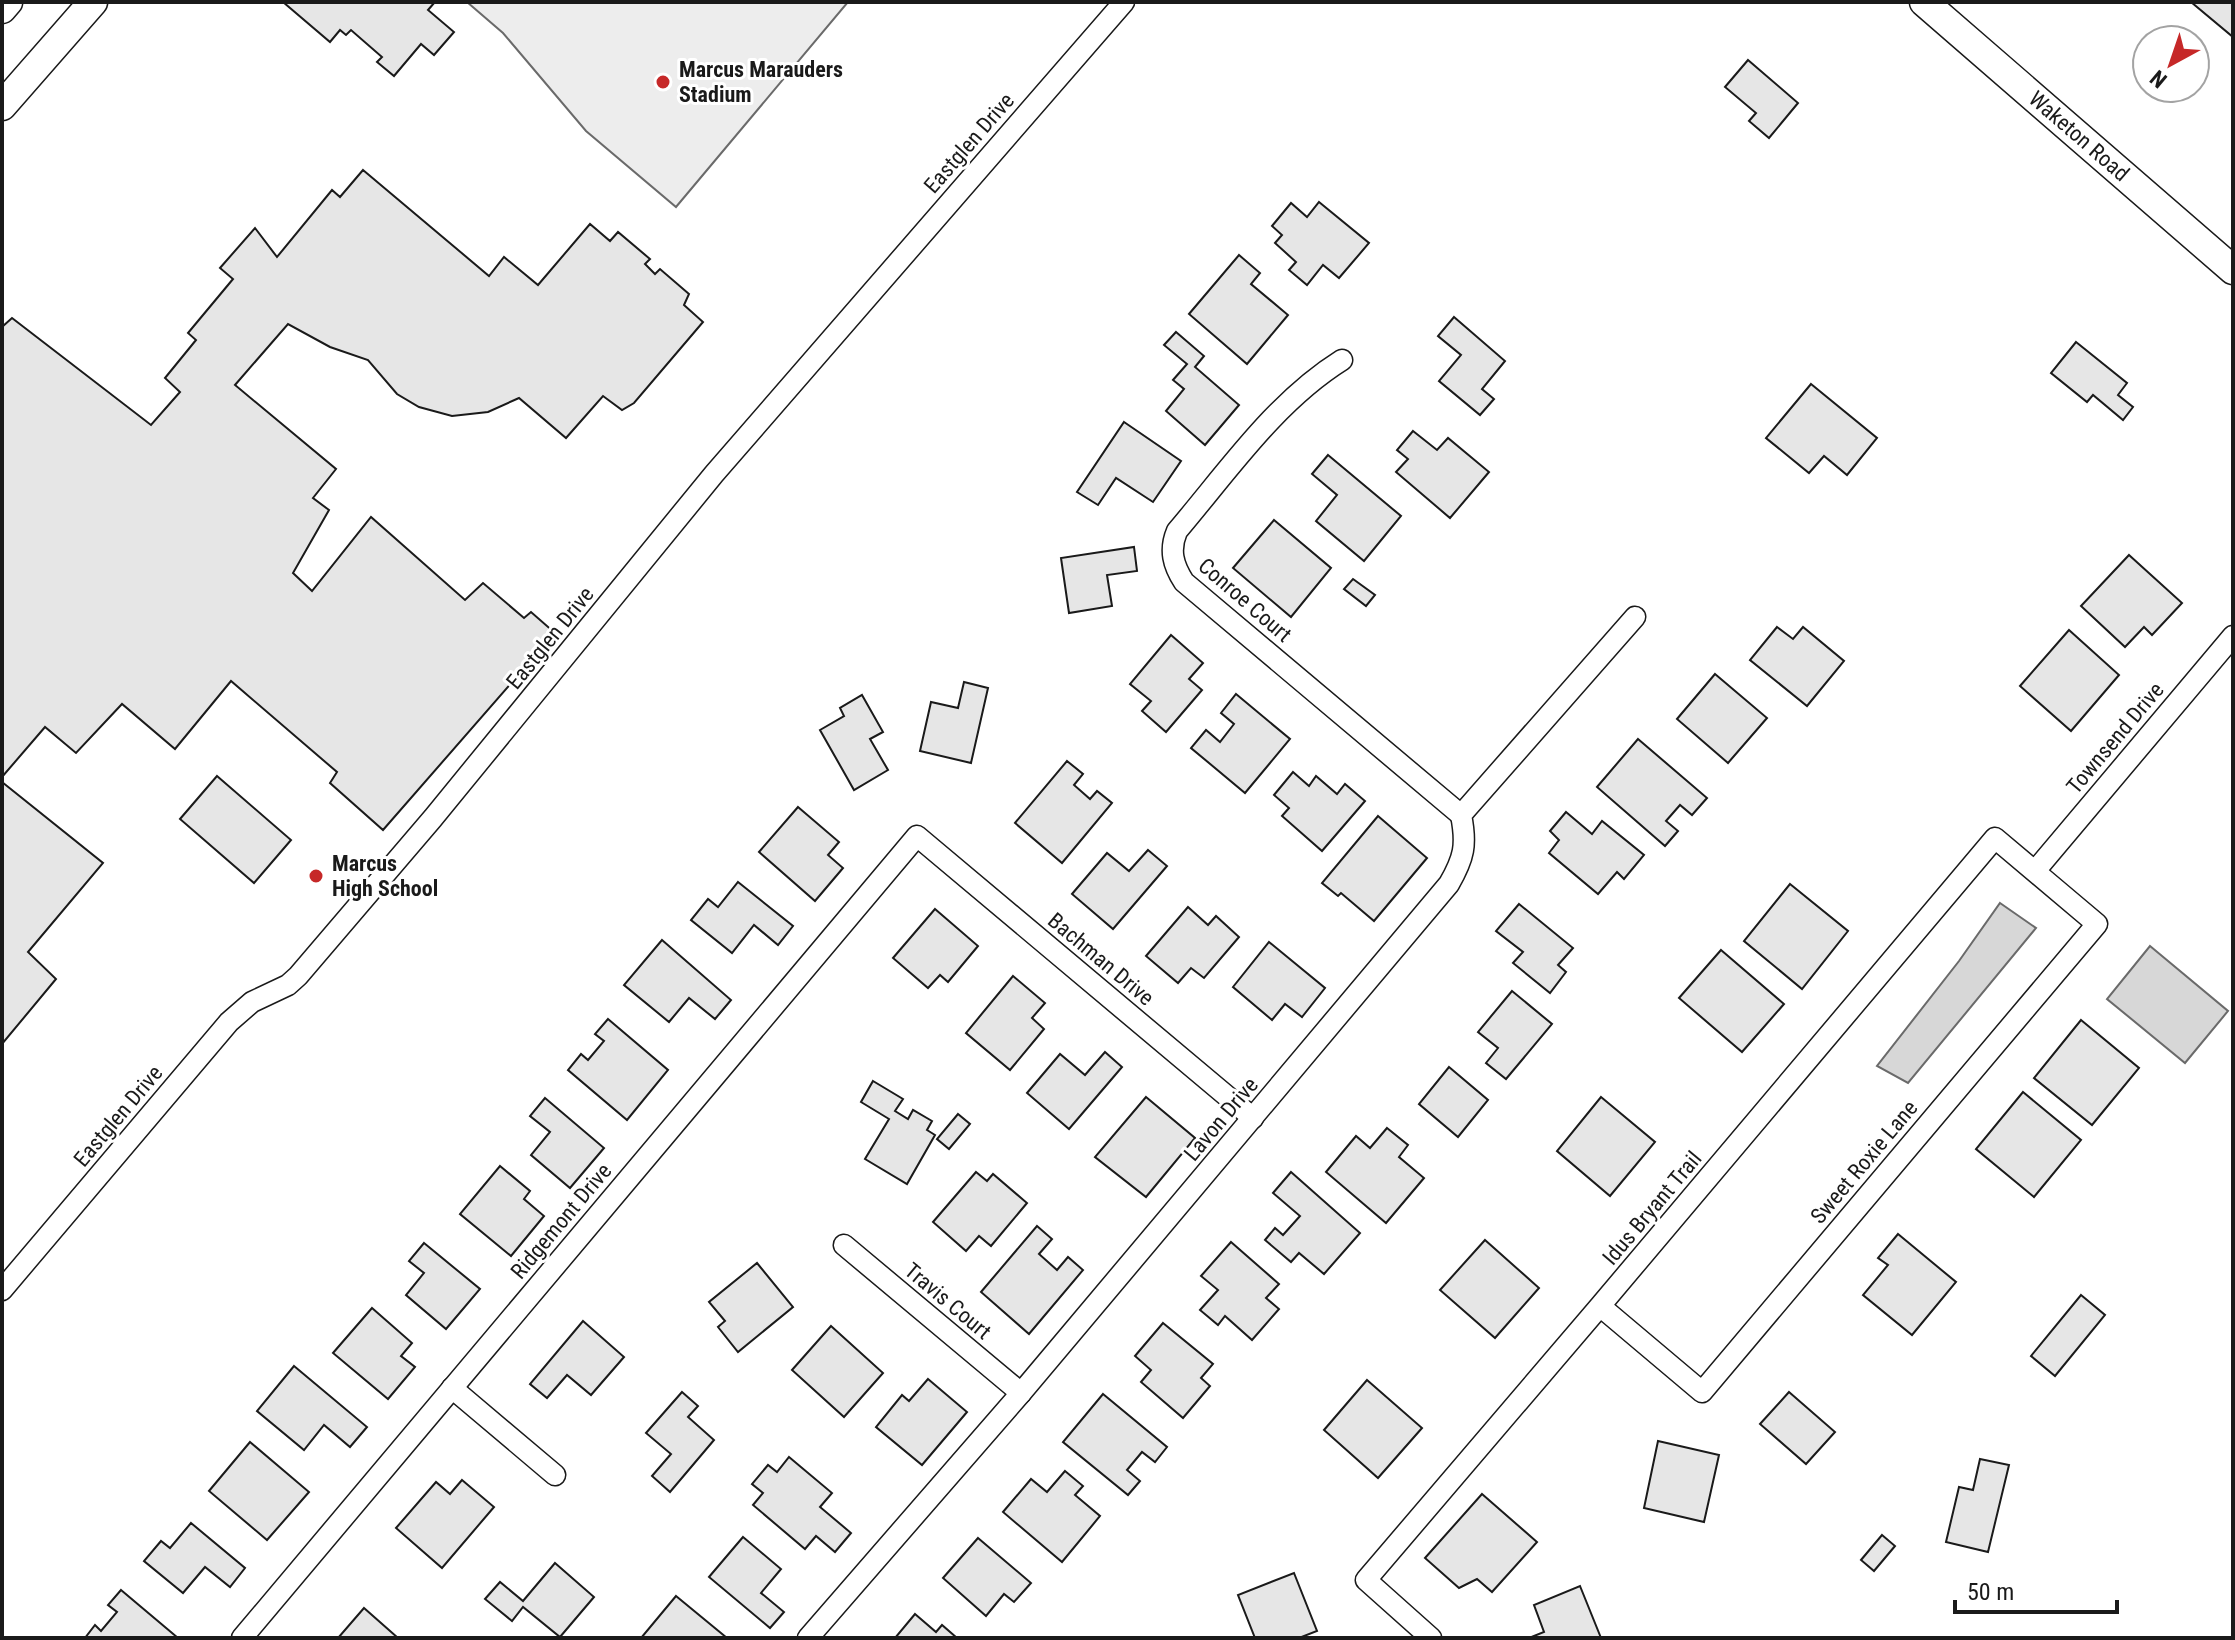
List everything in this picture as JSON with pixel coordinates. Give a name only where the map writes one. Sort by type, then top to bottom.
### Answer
[{"type":"street","points":[[2,9],[8,2]]},
{"type":"street","points":[[2,106],[93,2]]},
{"type":"street","name":"Eastglen Drive","points":[[2,1290],[229,1022],[252,1002],[288,985],[298,976],[433,818],[714,474],[1124,2]]},
{"type":"street","name":"Waketon Road","points":[[1924,2],[2233,270]]},
{"type":"street","name":"Conroe Court","points":[[1342,360],[1320,374],[1277,414],[1177,531],[1172,544],[1176,570],[1184,582],[1461,815]]},
{"type":"street","points":[[1461,815],[1635,617]]},
{"type":"street","name":"Townsend Drive","points":[[2035,871],[2233,636]]},
{"type":"street","name":"Lavon Drive","points":[[808,1638],[1021,1393],[1449,884],[1463,859],[1465,834],[1461,815]]},
{"type":"street","name":"Bachman Drive","points":[[917,836],[1253,1118]]},
{"type":"street","name":"Ridgemont Drive","points":[[242,1638],[917,836]]},
{"type":"street","name":"Idus Bryant Trail","points":[[1431,1638],[1366,1580],[1995,838],[2035,871]]},
{"type":"street","name":"Sweet Roxie Lane","points":[[1600,1306],[1702,1392],[2097,924],[2035,871]]},
{"type":"street","name":"Travis Court","points":[[844,1245],[1021,1393]]},
{"type":"street","points":[[452,1388],[555,1475]]},
{"type":"shaded area","name":"Marcus Marauders Stadium","points":[[467,2],[848,2],[676,207],[586,131],[503,33]]},
{"type":"shaded area","points":[[2000,903],[2036,928],[1908,1083],[1877,1066],[1959,961]]},
{"type":"shaded area","points":[[2150,946],[2228,1011],[2185,1063],[2107,999]]},
{"type":"building","points":[[283,2],[435,2],[428,10],[454,32],[434,55],[421,44],[394,76],[377,62],[382,57],[351,30],[346,35],[340,30],[330,42]]},
{"type":"building","points":[[2191,2],[2233,2],[2233,37]]},
{"type":"building","points":[[1748,60],[1798,103],[1769,138],[1749,121],[1756,113],[1725,87]]},
{"type":"building","name":"Marcus High School","points":[[363,170],[489,276],[504,257],[538,285],[590,224],[610,241],[618,232],[650,259],[645,264],[655,274],[660,269],[689,294],[684,305],[703,322],[634,403],[622,410],[603,396],[566,438],[519,398],[488,412],[452,416],[419,407],[397,394],[368,360],[330,347],[288,324],[235,385],[336,469],[313,498],[329,510],[293,573],[312,591],[371,517],[465,600],[483,583],[524,618],[531,612],[555,633],[383,830],[330,783],[337,772],[231,681],[175,749],[122,704],[76,753],[45,727],[2,777],[2,327],[12,318],[151,425],[180,392],[165,378],[196,340],[188,333],[233,279],[220,268],[255,228],[277,257],[332,190],[340,197]]},
{"type":"building","points":[[1319,202],[1369,243],[1339,278],[1323,265],[1307,285],[1289,270],[1296,262],[1275,243],[1282,235],[1272,226],[1291,203],[1307,217]]},
{"type":"building","points":[[1239,255],[1260,273],[1251,284],[1288,315],[1247,364],[1189,314]]},
{"type":"building","points":[[1454,317],[1505,361],[1482,389],[1494,399],[1480,415],[1439,381],[1461,355],[1438,336]]},
{"type":"building","points":[[1176,332],[1204,356],[1195,367],[1239,405],[1205,445],[1166,411],[1184,389],[1173,380],[1187,364],[1164,345]]},
{"type":"building","points":[[2076,342],[2127,383],[2118,395],[2133,407],[2123,420],[2093,395],[2087,402],[2051,373]]},
{"type":"building","points":[[1811,384],[1877,438],[1847,475],[1824,456],[1809,473],[1766,438]]},
{"type":"building","points":[[1124,422],[1181,461],[1153,502],[1116,478],[1098,505],[1077,492]]},
{"type":"building","points":[[1413,431],[1437,450],[1448,438],[1489,472],[1450,518],[1396,472],[1408,459],[1397,450]]},
{"type":"building","points":[[1328,455],[1401,516],[1364,561],[1316,521],[1337,495],[1312,474]]},
{"type":"building","points":[[1274,520],[1331,568],[1291,617],[1233,568]]},
{"type":"building","points":[[1134,547],[1137,571],[1107,575],[1112,606],[1069,613],[1061,558]]},
{"type":"building","points":[[2129,555],[2182,603],[2152,635],[2144,627],[2125,647],[2081,606]]},
{"type":"building","points":[[1353,579],[1375,595],[1366,606],[1344,589]]},
{"type":"building","points":[[1777,627],[1793,639],[1803,627],[1844,661],[1807,706],[1750,660]]},
{"type":"building","points":[[2069,630],[2119,675],[2071,731],[2020,686]]},
{"type":"building","points":[[1171,635],[1203,663],[1189,679],[1202,690],[1166,732],[1142,711],[1151,701],[1130,684]]},
{"type":"building","points":[[1715,674],[1767,718],[1728,763],[1677,719]]},
{"type":"building","points":[[964,682],[988,688],[971,763],[920,751],[931,702],[958,708]]},
{"type":"building","points":[[1236,694],[1290,739],[1245,793],[1191,748],[1206,730],[1220,742],[1234,724],[1221,713]]},
{"type":"building","points":[[862,695],[883,732],[870,739],[888,770],[854,790],[820,730],[844,716],[840,708]]},
{"type":"building","points":[[1638,739],[1707,798],[1692,815],[1680,805],[1666,821],[1678,831],[1665,846],[1597,787]]},
{"type":"building","points":[[1067,761],[1083,774],[1074,785],[1090,799],[1097,791],[1112,803],[1062,863],[1015,823]]},
{"type":"building","points":[[1293,772],[1309,786],[1316,776],[1337,794],[1345,784],[1365,801],[1322,851],[1282,816],[1289,808],[1274,795]]},
{"type":"building","points":[[217,776],[291,840],[254,883],[180,819]]},
{"type":"building","points":[[2,782],[103,863],[28,952],[56,979],[2,1044]]},
{"type":"building","points":[[798,807],[839,842],[828,855],[843,868],[815,901],[759,852]]},
{"type":"building","points":[[1566,812],[1592,834],[1602,821],[1644,855],[1624,879],[1617,872],[1598,894],[1549,853],[1559,840],[1550,831]]},
{"type":"building","points":[[1378,816],[1427,858],[1374,921],[1341,893],[1338,896],[1322,883]]},
{"type":"building","points":[[1148,850],[1167,866],[1113,929],[1072,894],[1107,853],[1129,871]]},
{"type":"building","points":[[738,882],[793,926],[778,945],[754,925],[732,953],[691,920],[708,899],[718,907]]},
{"type":"building","points":[[1790,884],[1848,931],[1802,989],[1744,941]]},
{"type":"building","points":[[1519,904],[1573,948],[1558,965],[1566,972],[1550,993],[1513,963],[1523,952],[1496,931]]},
{"type":"building","points":[[1188,907],[1208,925],[1216,916],[1239,937],[1204,978],[1191,968],[1178,983],[1146,956]]},
{"type":"building","points":[[935,909],[978,946],[948,982],[940,975],[928,988],[893,958]]},
{"type":"building","points":[[662,940],[731,1000],[715,1019],[689,998],[669,1022],[624,985]]},
{"type":"building","points":[[1269,942],[1325,988],[1302,1017],[1285,1004],[1272,1020],[1233,987]]},
{"type":"building","points":[[1721,950],[1784,1004],[1742,1052],[1679,998]]},
{"type":"building","points":[[1013,976],[1045,1003],[1032,1018],[1044,1029],[1010,1070],[966,1033]]},
{"type":"building","points":[[1512,991],[1552,1024],[1506,1079],[1486,1063],[1498,1048],[1478,1032]]},
{"type":"building","points":[[608,1019],[668,1070],[627,1120],[568,1070],[581,1054],[588,1060],[604,1041],[595,1034]]},
{"type":"building","points":[[2081,1020],[2139,1068],[2092,1125],[2034,1078]]},
{"type":"building","points":[[1105,1052],[1122,1067],[1069,1129],[1027,1093],[1060,1054],[1085,1075]]},
{"type":"building","points":[[1449,1067],[1488,1100],[1458,1137],[1419,1104]]},
{"type":"building","points":[[873,1081],[903,1099],[895,1111],[908,1119],[913,1110],[932,1121],[927,1130],[935,1135],[907,1184],[865,1159],[889,1119],[861,1102]]},
{"type":"building","points":[[2023,1092],[2081,1140],[2034,1197],[1976,1149]]},
{"type":"building","points":[[1146,1097],[1195,1138],[1146,1197],[1095,1157]]},
{"type":"building","points":[[1601,1097],[1655,1142],[1610,1196],[1557,1151]]},
{"type":"building","points":[[545,1098],[604,1148],[570,1188],[531,1155],[550,1132],[530,1116]]},
{"type":"building","points":[[958,1114],[970,1124],[949,1149],[937,1139]]},
{"type":"building","points":[[1387,1128],[1408,1145],[1399,1157],[1424,1178],[1386,1223],[1326,1172],[1356,1136],[1370,1148]]},
{"type":"building","points":[[500,1166],[530,1191],[524,1199],[544,1216],[511,1256],[460,1214]]},
{"type":"building","points":[[976,1172],[987,1181],[993,1174],[1027,1203],[991,1246],[979,1236],[966,1251],[933,1222]]},
{"type":"building","points":[[1291,1172],[1360,1233],[1324,1274],[1299,1253],[1291,1262],[1265,1240],[1275,1228],[1283,1235],[1300,1216],[1273,1193]]},
{"type":"building","points":[[1037,1226],[1052,1239],[1039,1254],[1057,1270],[1068,1257],[1083,1270],[1029,1334],[981,1292]]},
{"type":"building","points":[[1898,1234],[1956,1282],[1912,1335],[1863,1295],[1888,1265],[1878,1258]]},
{"type":"building","points":[[1485,1240],[1539,1288],[1495,1338],[1440,1290]]},
{"type":"building","points":[[1231,1242],[1279,1284],[1266,1298],[1279,1309],[1252,1340],[1225,1316],[1218,1325],[1200,1310],[1218,1290],[1201,1276]]},
{"type":"building","points":[[424,1243],[480,1289],[446,1329],[406,1295],[424,1273],[409,1261]]},
{"type":"building","points":[[757,1263],[793,1307],[738,1352],[718,1327],[725,1321],[709,1302]]},
{"type":"building","points":[[2081,1295],[2105,1315],[2055,1376],[2031,1356]]},
{"type":"building","points":[[372,1308],[412,1343],[401,1356],[415,1367],[388,1399],[333,1353]]},
{"type":"building","points":[[583,1321],[624,1357],[591,1395],[567,1375],[547,1398],[530,1384]]},
{"type":"building","points":[[1163,1323],[1213,1364],[1201,1378],[1210,1386],[1183,1418],[1141,1382],[1151,1370],[1135,1356]]},
{"type":"building","points":[[831,1326],[883,1373],[844,1417],[792,1370]]},
{"type":"building","points":[[294,1366],[367,1427],[350,1447],[324,1425],[304,1450],[257,1411]]},
{"type":"building","points":[[928,1379],[967,1412],[922,1465],[876,1427],[902,1395],[909,1401]]},
{"type":"building","points":[[1367,1380],[1422,1428],[1378,1478],[1324,1430]]},
{"type":"building","points":[[682,1392],[698,1406],[688,1417],[714,1440],[670,1492],[652,1476],[671,1454],[646,1433]]},
{"type":"building","points":[[1789,1392],[1835,1432],[1806,1464],[1760,1424]]},
{"type":"building","points":[[1103,1394],[1167,1447],[1155,1462],[1142,1452],[1127,1470],[1140,1481],[1128,1495],[1063,1442]]},
{"type":"building","points":[[1658,1441],[1719,1455],[1704,1522],[1644,1508]]},
{"type":"building","points":[[250,1442],[309,1492],[267,1540],[209,1491]]},
{"type":"building","points":[[789,1457],[832,1493],[820,1507],[851,1533],[835,1552],[816,1536],[805,1549],[753,1505],[763,1493],[752,1484],[768,1465],[777,1472]]},
{"type":"building","points":[[1980,1459],[2009,1465],[1988,1552],[1946,1542],[1959,1487],[1973,1490]]},
{"type":"building","points":[[1065,1471],[1083,1486],[1075,1495],[1100,1516],[1062,1562],[1003,1512],[1031,1479],[1047,1492]]},
{"type":"building","points":[[462,1480],[494,1507],[442,1568],[396,1528],[436,1482],[450,1494]]},
{"type":"building","points":[[1482,1494],[1537,1542],[1492,1592],[1477,1579],[1459,1588],[1425,1558]]},
{"type":"building","points":[[191,1523],[245,1568],[230,1587],[205,1567],[183,1593],[144,1561],[161,1541],[170,1548]]},
{"type":"building","points":[[1882,1535],[1895,1546],[1874,1571],[1861,1560]]},
{"type":"building","points":[[743,1537],[781,1569],[761,1593],[784,1612],[770,1628],[709,1577]]},
{"type":"building","points":[[978,1538],[1031,1583],[1014,1602],[1004,1594],[986,1616],[943,1578]]},
{"type":"building","points":[[555,1563],[594,1597],[560,1637],[523,1607],[512,1621],[485,1599],[500,1582],[523,1601]]},
{"type":"building","points":[[1294,1573],[1317,1631],[1299,1638],[1255,1638],[1238,1595]]},
{"type":"building","points":[[1580,1586],[1601,1638],[1529,1638],[1544,1632],[1534,1605]]},
{"type":"building","points":[[121,1590],[178,1638],[85,1638],[95,1625],[101,1631],[117,1612],[108,1605]]},
{"type":"building","points":[[676,1596],[727,1638],[641,1638]]},
{"type":"building","points":[[364,1608],[398,1638],[338,1638]]},
{"type":"building","points":[[915,1614],[936,1632],[942,1625],[957,1638],[895,1638]]},
{"type":"place","name":"Marcus Marauders Stadium","points":[[663,82]]},
{"type":"place","name":"Marcus High School","points":[[316,876]]}]
